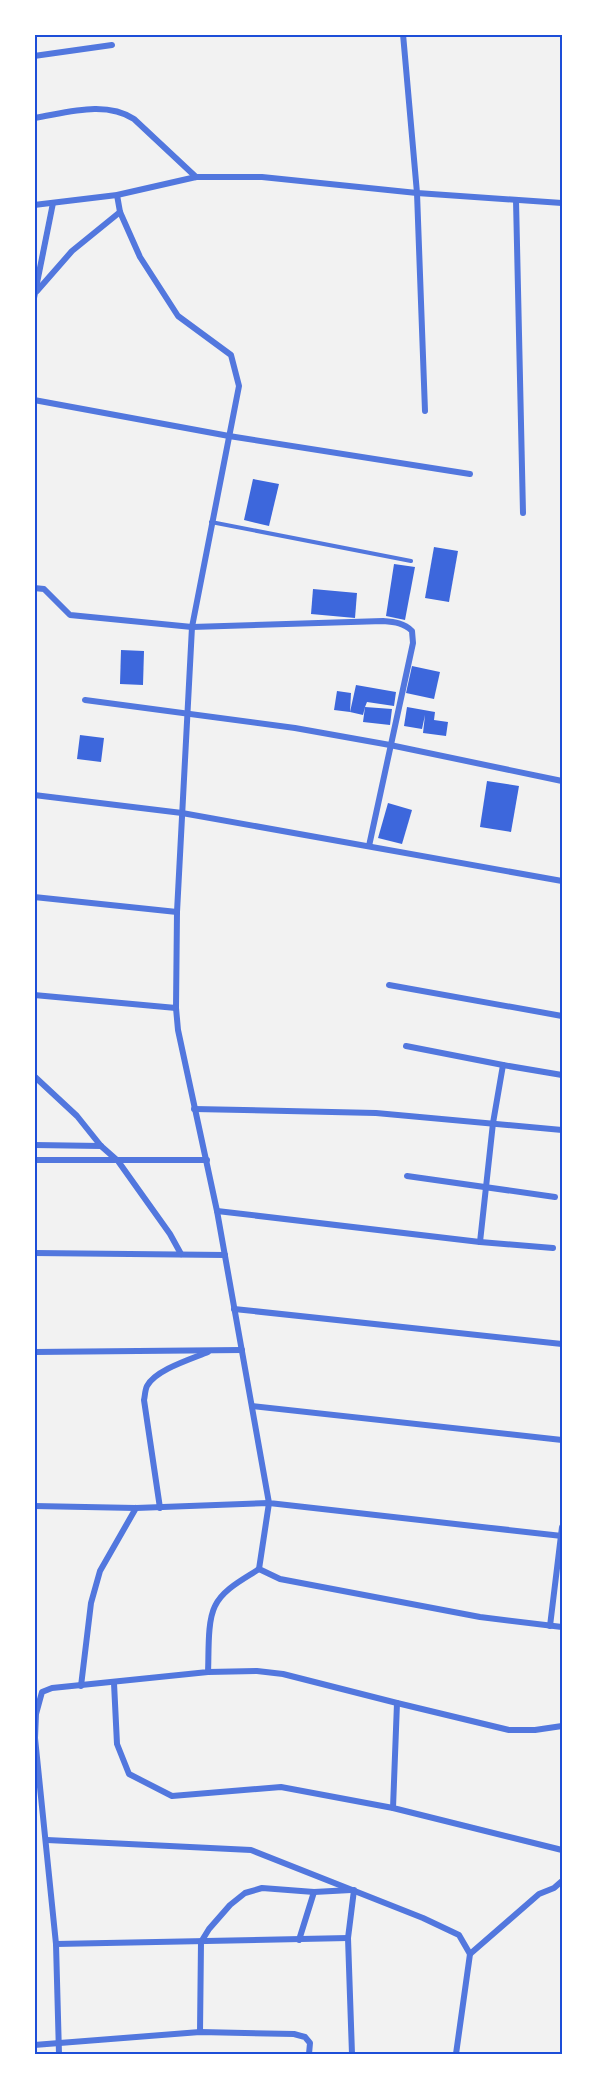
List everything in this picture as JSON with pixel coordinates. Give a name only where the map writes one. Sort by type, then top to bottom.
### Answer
[{"type":"street","points":[[403,34],[417,193],[425,411]]},
{"type":"street","points":[[34,56],[112,45]]},
{"type":"street","points":[[34,118],[103,108],[124,113],[134,119],[196,177]]},
{"type":"street","points":[[34,205],[117,195],[196,177],[262,177],[417,193],[562,203]]},
{"type":"street","points":[[117,195],[120,212],[140,257],[178,316],[231,355],[239,386],[192,627],[177,912],[176,1008],[178,1030],[217,1210],[269,1503],[259,1569],[231,1588],[216,1604],[211,1616],[208,1672]]},
{"type":"street","points":[[516,200],[523,513]]},
{"type":"street","points":[[35,295],[53,203]]},
{"type":"street","points":[[35,295],[72,251],[120,212]]},
{"type":"street","points":[[34,400],[229,436],[470,474]]},
{"type":"street","points":[[34,588],[44,589],[70,615],[192,627],[383,621],[399,622],[407,626],[412,631],[413,643],[369,846]]},
{"type":"street","points":[[85,700],[295,728],[390,745],[562,781]]},
{"type":"street","points":[[34,795],[182,813],[562,881]]},
{"type":"street","points":[[34,897],[177,912]]},
{"type":"street","points":[[389,985],[562,1016]]},
{"type":"street","points":[[34,995],[176,1008]]},
{"type":"street","points":[[406,1046],[562,1075]]},
{"type":"street","points":[[480,1242],[493,1122],[503,1065]]},
{"type":"street","points":[[34,1076],[77,1116],[100,1146],[118,1161],[170,1234],[181,1254]]},
{"type":"street","points":[[195,1109],[375,1113],[562,1130]]},
{"type":"street","points":[[34,1144],[100,1146]]},
{"type":"street","points":[[34,1160],[207,1160]]},
{"type":"street","points":[[407,1176],[555,1197]]},
{"type":"street","points":[[217,1210],[480,1242],[553,1248]]},
{"type":"street","points":[[34,1253],[225,1256]]},
{"type":"street","points":[[234,1309],[562,1344]]},
{"type":"street","points":[[34,1352],[242,1350]]},
{"type":"street","points":[[160,1508],[144,1400],[146,1388],[163,1372],[211,1351]]},
{"type":"street","points":[[252,1406],[562,1440]]},
{"type":"street","points":[[34,1506],[160,1508],[269,1503],[562,1536]]},
{"type":"street","points":[[81,1686],[91,1603],[100,1570],[136,1508]]},
{"type":"street","points":[[550,1626],[562,1527]]},
{"type":"street","points":[[259,1569],[280,1579],[480,1617],[562,1627]]},
{"type":"street","points":[[59,2055],[56,1944],[35,1738],[36,1714],[42,1692],[52,1688],[208,1672],[257,1671],[283,1674],[509,1730],[535,1730],[562,1725]]},
{"type":"street","points":[[114,1683],[117,1744],[129,1774],[172,1796],[281,1787],[393,1808],[562,1850]]},
{"type":"street","points":[[393,1808],[397,1703]]},
{"type":"street","points":[[47,1840],[251,1850],[423,1918],[459,1935],[470,1954],[456,2055]]},
{"type":"street","points":[[470,1954],[539,1894],[554,1888],[562,1881]]},
{"type":"street","points":[[200,2032],[201,1942],[230,1905],[245,1893],[262,1888],[314,1892],[354,1890]]},
{"type":"street","points":[[352,2055],[348,1938],[354,1890]]},
{"type":"street","points":[[299,1940],[314,1892]]},
{"type":"street","points":[[56,1944],[348,1938]]},
{"type":"street","points":[[34,2045],[200,2032],[294,2034],[305,2037],[310,2043],[309,2055]]},
{"type":"lane","points":[[211,522],[411,561]]},
{"type":"building","points":[[253,479],[279,484],[269,526],[244,520]]},
{"type":"building","points":[[434,547],[458,551],[449,602],[425,598]]},
{"type":"building","points":[[394,564],[415,567],[405,620],[386,616]]},
{"type":"building","points":[[313,589],[357,593],[355,618],[311,614]]},
{"type":"building","points":[[121,650],[144,651],[143,685],[120,684]]},
{"type":"building","points":[[412,666],[440,672],[434,699],[406,693]]},
{"type":"building","points":[[356,685],[396,692],[394,706],[367,702],[363,715],[350,712]]},
{"type":"building","points":[[337,691],[351,693],[350,712],[334,710]]},
{"type":"building","points":[[365,707],[392,709],[390,725],[363,722]]},
{"type":"building","points":[[407,707],[435,712],[434,720],[448,722],[446,736],[423,733],[425,715],[422,729],[404,726]]},
{"type":"building","points":[[80,735],[104,738],[101,762],[77,759]]},
{"type":"building","points":[[487,781],[519,786],[511,832],[480,827]]},
{"type":"building","points":[[388,803],[412,810],[402,844],[378,838]]}]
